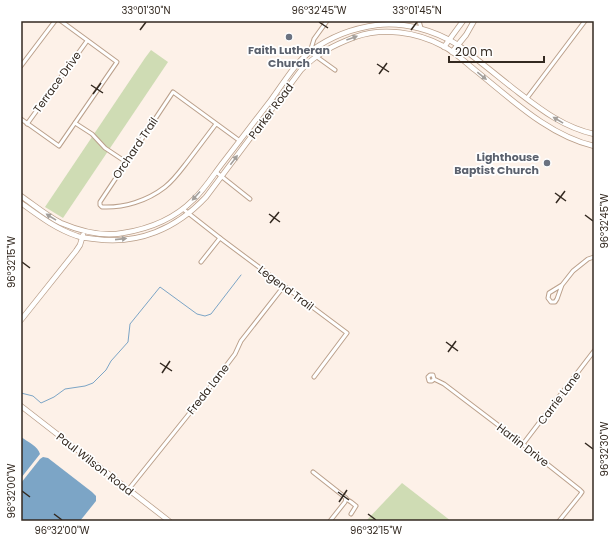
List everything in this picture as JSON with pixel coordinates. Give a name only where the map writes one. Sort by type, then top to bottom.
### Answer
[{"type":"main road","points":[[444,47],[463,21]]},
{"type":"main road","points":[[452,52],[474,21]]},
{"type":"main road","name":"Parker Road","points":[[22,200],[61,223],[84,231],[105,234],[123,234],[146,228],[169,218],[194,200],[240,141],[292,70],[310,52],[328,40],[361,27],[385,24],[421,28],[450,40],[559,121],[572,128],[594,134]]},
{"type":"main road","name":"Parker Road","points":[[22,200],[47,222],[66,232],[83,238],[124,240],[159,231],[173,224],[189,213],[206,197],[301,70],[309,62],[334,45],[363,34],[375,32],[399,33],[425,39],[444,47],[545,125],[574,140],[594,146]]},
{"type":"main road","points":[[21,320],[76,251],[83,238],[84,231]]},
{"type":"main road","name":"Paul Wilson Road","points":[[21,406],[169,521]]},
{"type":"street","points":[[21,66],[55,21]]},
{"type":"street","points":[[21,119],[59,146],[117,62],[61,21]]},
{"type":"street","points":[[327,21],[314,39],[310,52],[335,70]]},
{"type":"street","points":[[419,21],[421,28]]},
{"type":"street","points":[[527,98],[585,21]]},
{"type":"street","name":"Terrace Drive","points":[[27,124],[87,41]]},
{"type":"street","name":"Orchard Trail","points":[[173,92],[216,124],[179,173],[166,186],[153,195],[139,201],[112,207],[102,207],[100,205],[100,202],[173,92]]},
{"type":"street","points":[[75,123],[92,134],[105,148],[126,162]]},
{"type":"street","points":[[216,124],[240,141]]},
{"type":"street","points":[[216,172],[250,199]]},
{"type":"street","name":"Legend Trail","points":[[183,209],[347,333],[314,377]]},
{"type":"street","points":[[201,262],[220,238]]},
{"type":"street","points":[[562,285],[555,302],[550,302],[548,298],[549,294],[562,285],[573,271],[588,259],[594,258]]},
{"type":"street","name":"Freda Lane","points":[[128,490],[201,399],[235,354],[242,341],[284,286]]},
{"type":"street","name":"Carrie Lane","points":[[524,444],[594,352]]},
{"type":"street","name":"Harlin Drive","points":[[434,379],[444,384],[524,444],[582,492],[559,521]]},
{"type":"street","points":[[313,472],[356,506],[351,514]]},
{"type":"street","points":[[330,521],[346,499]]},
{"type":"green space","points":[[151,50],[168,62],[63,218],[45,207]]},
{"type":"green space","points":[[402,483],[451,521],[366,521]]},
{"type":"water","points":[[21,437],[35,446],[40,454],[21,478]]},
{"type":"water","points":[[43,457],[48,458],[96,496],[96,501],[80,521],[21,521],[21,483]]},
{"type":"waterway","points":[[21,393],[33,396],[41,403],[54,397],[65,389],[85,386],[93,383],[106,370],[111,361],[128,342],[130,324],[160,287],[197,314],[205,316],[211,314],[241,275]]},
{"type":"place","name":"Faith Lutheran Church","points":[[289,37]]},
{"type":"place","name":"Lighthouse Baptist Church","points":[[547,163]]}]
